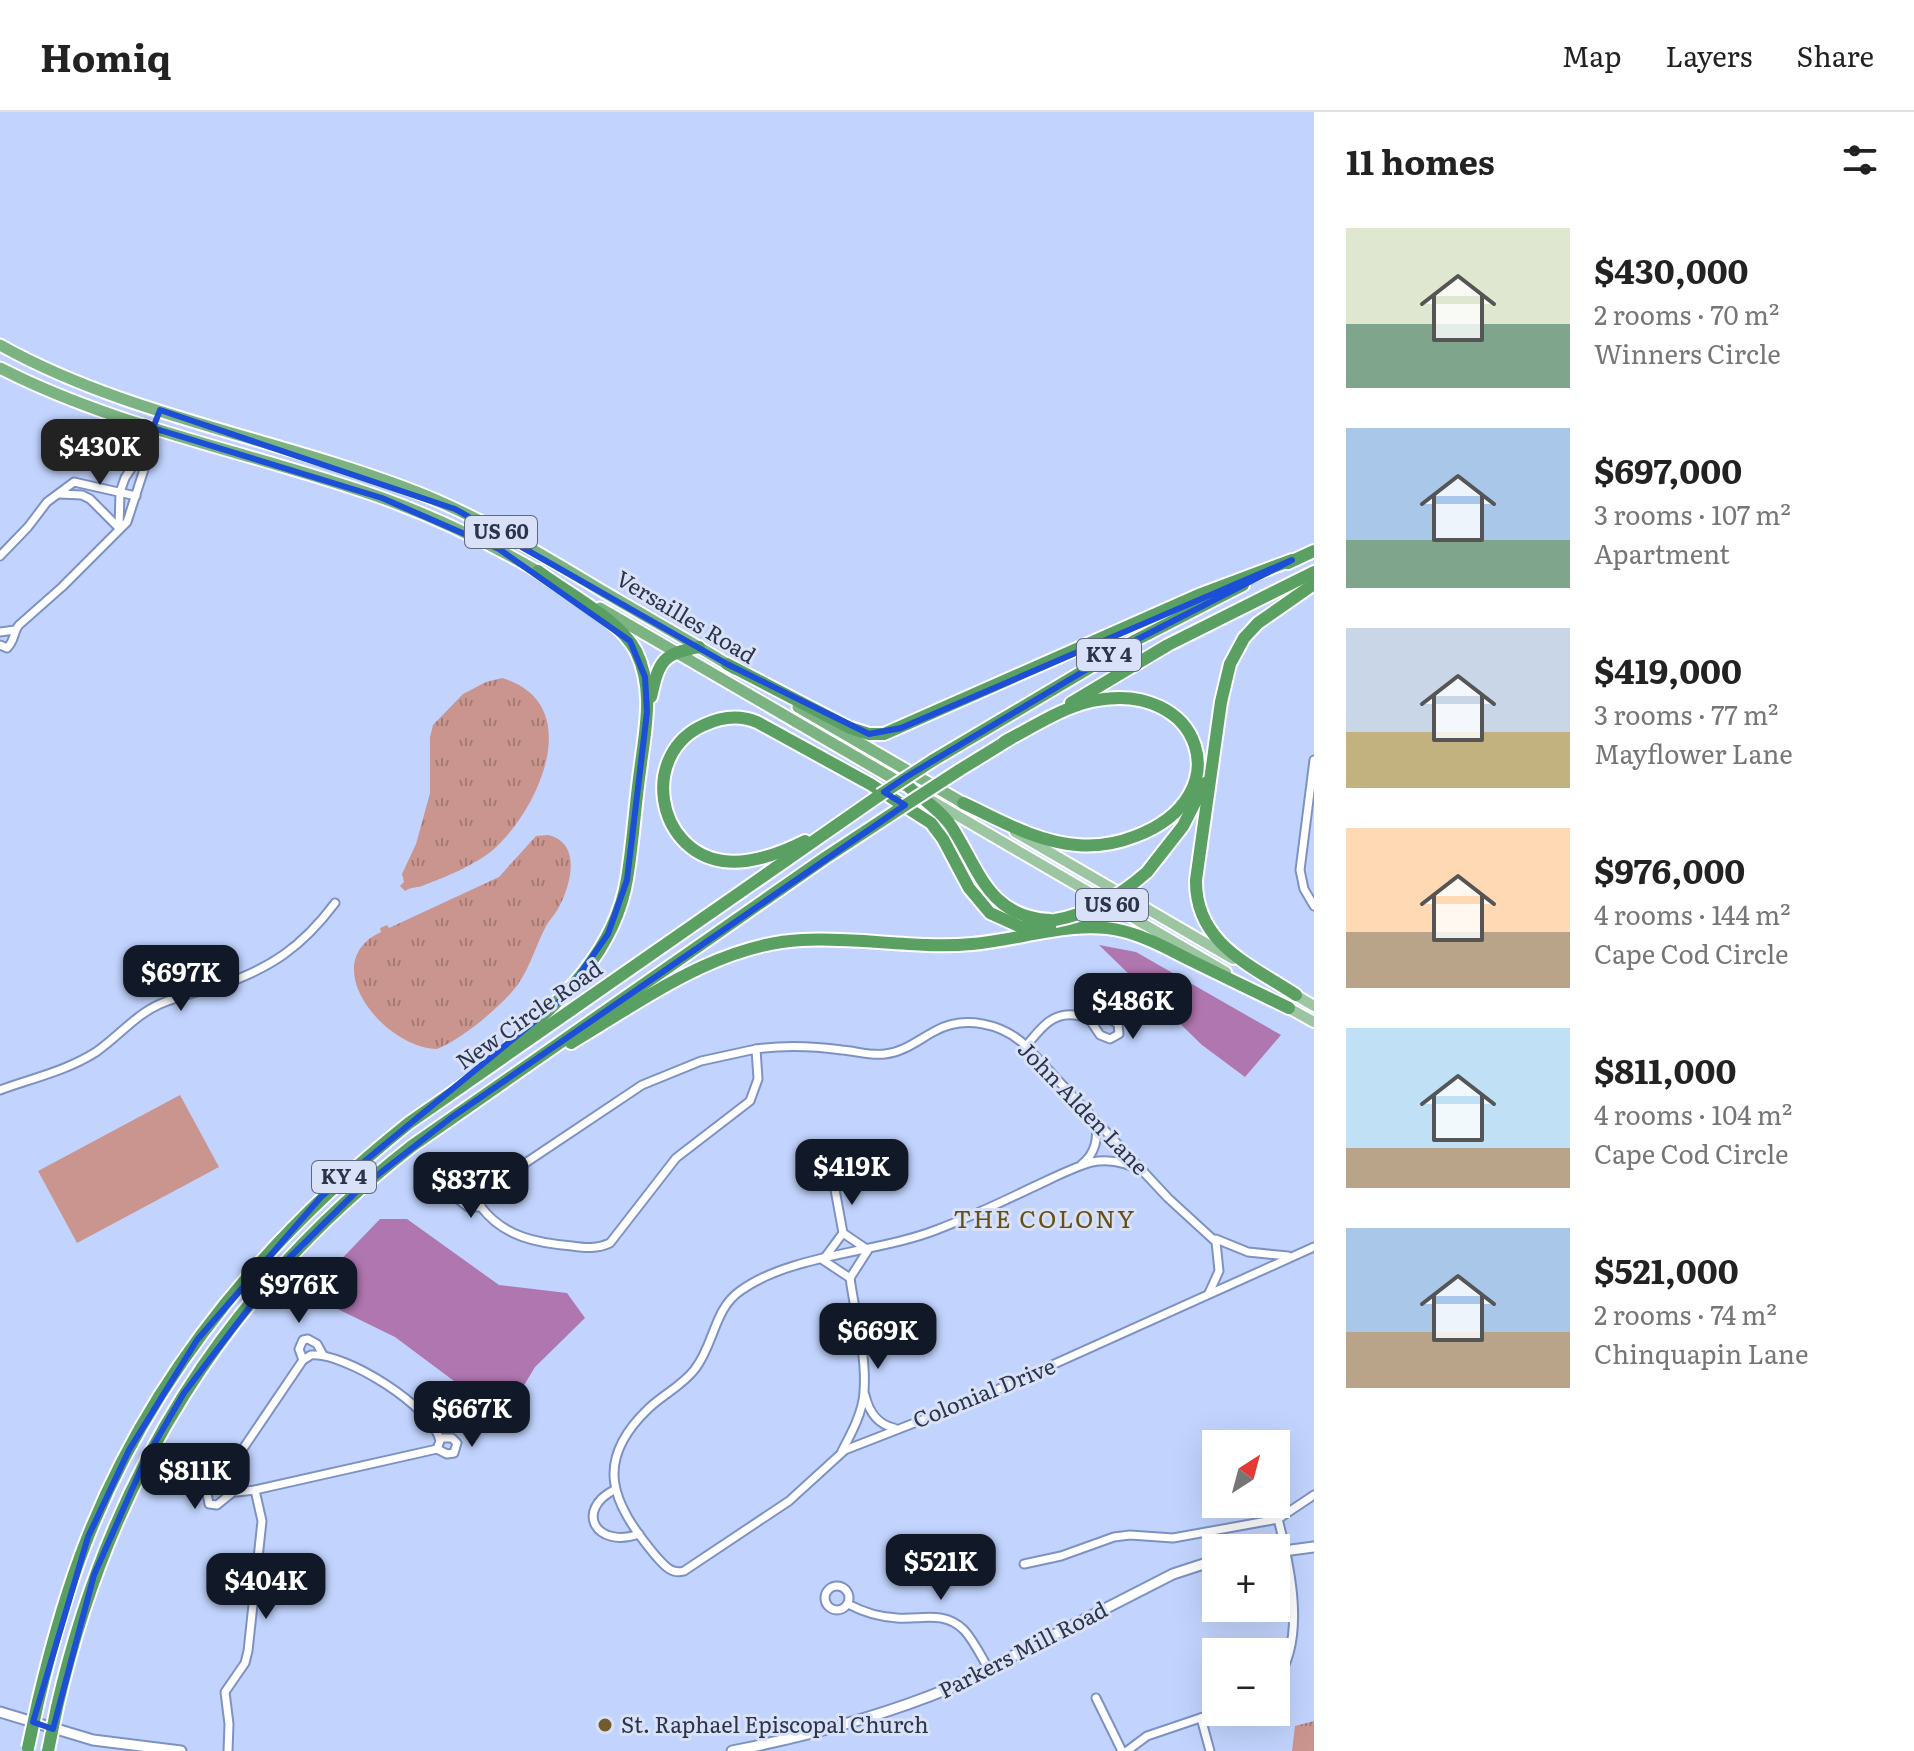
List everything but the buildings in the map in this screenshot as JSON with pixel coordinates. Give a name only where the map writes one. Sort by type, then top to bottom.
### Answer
[{"type":"highway","name":"Versailles Road","points":[[0,345],[50,371],[160,410],[380,479],[455,509],[503,533],[963,803]]},
{"type":"highway","name":"Versailles Road","points":[[0,368],[151,434],[382,498],[460,531],[538,571],[910,788]]},
{"type":"highway","name":"New Circle Road","points":[[28,1749],[73,1576],[103,1501],[149,1414],[197,1340],[256,1265],[321,1197],[409,1123],[932,761],[1136,640],[1314,551]]},
{"type":"highway","points":[[727,664],[850,728],[869,734],[884,734],[1201,594],[1292,560]]},
{"type":"highway","points":[[538,571],[613,624],[630,641],[645,677],[647,712]]},
{"type":"highway","name":"New Circle Road","points":[[48,1751],[81,1614],[115,1524],[146,1458],[201,1368],[247,1306],[310,1236],[377,1173],[499,1084],[825,858],[958,771],[1168,645],[1314,572]]},
{"type":"highway","points":[[1296,995],[1215,938],[1198,908],[1196,880],[1225,681],[1236,650],[1258,623],[1314,584]]},
{"type":"highway","points":[[452,1093],[563,998],[594,960],[619,911],[627,880],[647,712],[660,665],[676,652],[699,647]]},
{"type":"highway","points":[[963,803],[1043,839],[1096,845],[1126,840],[1155,829],[1177,813],[1195,783],[1197,758],[1191,737],[1172,713],[1150,701],[1112,699],[1069,708],[1004,742]]},
{"type":"highway","points":[[847,819],[779,852],[749,861],[720,861],[695,850],[675,830],[663,803],[665,767],[676,746],[696,728],[721,719],[746,718],[757,722],[870,784],[931,823],[969,888],[990,913],[1021,927],[1072,930]]},
{"type":"highway","points":[[910,788],[939,812],[951,827],[976,874],[996,898],[1020,914],[1055,920],[1113,898],[1147,872],[1171,844],[1191,813],[1214,753]]},
{"type":"highway","points":[[499,1084],[726,956],[755,947],[800,940],[944,946],[1104,928],[1135,935],[1289,1008]]},
{"type":"main road","name":"Versailles Road","points":[[910,788],[1314,1022]]},
{"type":"main road","name":"Versailles Road","points":[[963,803],[1314,1006]]},
{"type":"main road","points":[[1290,1551],[1314,1547]]},
{"type":"main road","name":"Parkers Mill Road","points":[[732,1751],[889,1712],[950,1688],[1173,1574],[1202,1565]]},
{"type":"main road","points":[[0,1712],[93,1740],[181,1751]]},
{"type":"street","points":[[119,528],[120,492],[129,468],[139,459],[160,410]]},
{"type":"street","points":[[0,645],[7,648],[10,645],[15,630],[62,587],[132,513],[149,454],[151,434]]},
{"type":"street","points":[[0,556],[57,494],[74,482],[136,496]]},
{"type":"street","points":[[57,494],[82,495],[90,499],[119,528]]},
{"type":"street","points":[[0,632],[15,630]]},
{"type":"street","points":[[1314,760],[1300,870],[1304,889],[1314,906]]},
{"type":"street","points":[[0,1090],[78,1063],[157,1005],[250,975],[276,962],[300,944],[335,903]]},
{"type":"street","points":[[1026,1046],[1059,1015],[1090,1020]]},
{"type":"street","name":"John Alden Lane","points":[[481,1207],[468,1207],[459,1200],[463,1192],[482,1194],[642,1085],[701,1061],[782,1046],[814,1046],[884,1054],[903,1050],[946,1026],[971,1023],[1004,1030],[1026,1046],[1181,1211],[1207,1233],[1224,1244],[1248,1252],[1295,1256]]},
{"type":"street","points":[[482,1194],[479,1201],[487,1215],[533,1242],[598,1248],[610,1243],[682,1152],[750,1101],[758,1079],[756,1049]]},
{"type":"street","points":[[1078,1167],[1088,1159],[1096,1145],[1095,1120]]},
{"type":"street","points":[[614,1490],[596,1504],[594,1516],[597,1528],[617,1540],[639,1534],[614,1490],[615,1463],[628,1434],[648,1409],[696,1368],[731,1298],[766,1276],[937,1230],[1078,1167],[1110,1160],[1144,1172]]},
{"type":"street","points":[[834,1184],[843,1233],[868,1250]]},
{"type":"street","points":[[823,1260],[843,1233]]},
{"type":"street","points":[[1207,1233],[1217,1245],[1220,1263],[1218,1279],[1207,1295]]},
{"type":"street","name":"Colonial Drive","points":[[639,1534],[658,1558],[676,1573],[684,1571],[789,1501],[840,1453],[981,1397],[1314,1247]]},
{"type":"street","points":[[868,1250],[850,1278],[864,1392],[877,1420],[896,1429]]},
{"type":"street","points":[[823,1260],[850,1278]]},
{"type":"street","points":[[303,1360],[299,1349],[303,1340],[317,1344],[323,1355]]},
{"type":"street","points":[[437,1449],[440,1438],[428,1420],[393,1389],[323,1355],[311,1355],[303,1360],[255,1428],[227,1476],[207,1493],[206,1499],[209,1504],[217,1505],[233,1492],[255,1490],[437,1449],[447,1454],[454,1453],[457,1443],[452,1438],[440,1438]]},
{"type":"street","points":[[840,1453],[859,1415],[864,1392]]},
{"type":"street","points":[[227,1476],[227,1485],[233,1492]]},
{"type":"street","points":[[228,1751],[225,1692],[245,1663],[248,1651],[262,1521],[255,1490]]},
{"type":"street","points":[[1024,1564],[1061,1556],[1114,1537],[1173,1538],[1278,1519],[1314,1495]]},
{"type":"street","points":[[1278,1519],[1279,1534]]},
{"type":"street","points":[[848,1604],[884,1616],[931,1616],[948,1620],[964,1631],[988,1668]]},
{"type":"street","points":[[1290,1610],[1294,1636],[1290,1652]]},
{"type":"street","points":[[1096,1698],[1124,1751],[1147,1736],[1201,1718],[1210,1751]]},
{"type":"highlighted area","points":[[160,410],[455,509],[727,664],[869,734],[901,728],[1292,560],[1136,640],[906,777],[884,792],[905,805],[452,1117],[357,1191],[281,1266],[184,1393],[146,1458],[94,1575],[53,1729],[33,1722],[88,1537],[129,1450],[197,1340],[321,1197],[563,998],[608,934],[627,880],[647,712],[645,677],[630,641],[499,549],[382,498],[153,428]]},
{"type":"green space","points":[[502,678],[528,691],[543,710],[549,733],[547,758],[539,784],[511,831],[494,849],[460,870],[405,891],[400,886],[404,882],[402,874],[416,844],[430,793],[430,737],[433,725],[463,694]]},
{"type":"green space","points":[[548,835],[566,846],[570,855],[570,876],[559,907],[511,993],[476,1025],[437,1049],[417,1045],[397,1035],[364,1002],[356,982],[354,963],[362,946],[381,932],[380,928],[387,925],[389,928],[499,877],[536,836]]},
{"type":"green space","points":[[180,1095],[219,1167],[77,1243],[38,1171]]},
{"type":"green space","points":[[1314,1721],[1314,1751],[1292,1751],[1295,1726]]},
{"type":"shaded area","points":[[1099,945],[1136,952],[1281,1035],[1245,1077],[1202,1045]]},
{"type":"shaded area","points":[[380,1219],[407,1219],[499,1285],[567,1293],[585,1318],[535,1367],[504,1419],[481,1421],[462,1387],[395,1337],[313,1297],[328,1273]]},
{"type":"place","name":"St. Raphael Episcopal Church","points":[[605,1725]]},
{"type":"district","name":"THE COLONY","points":[[1045,1220]]}]
